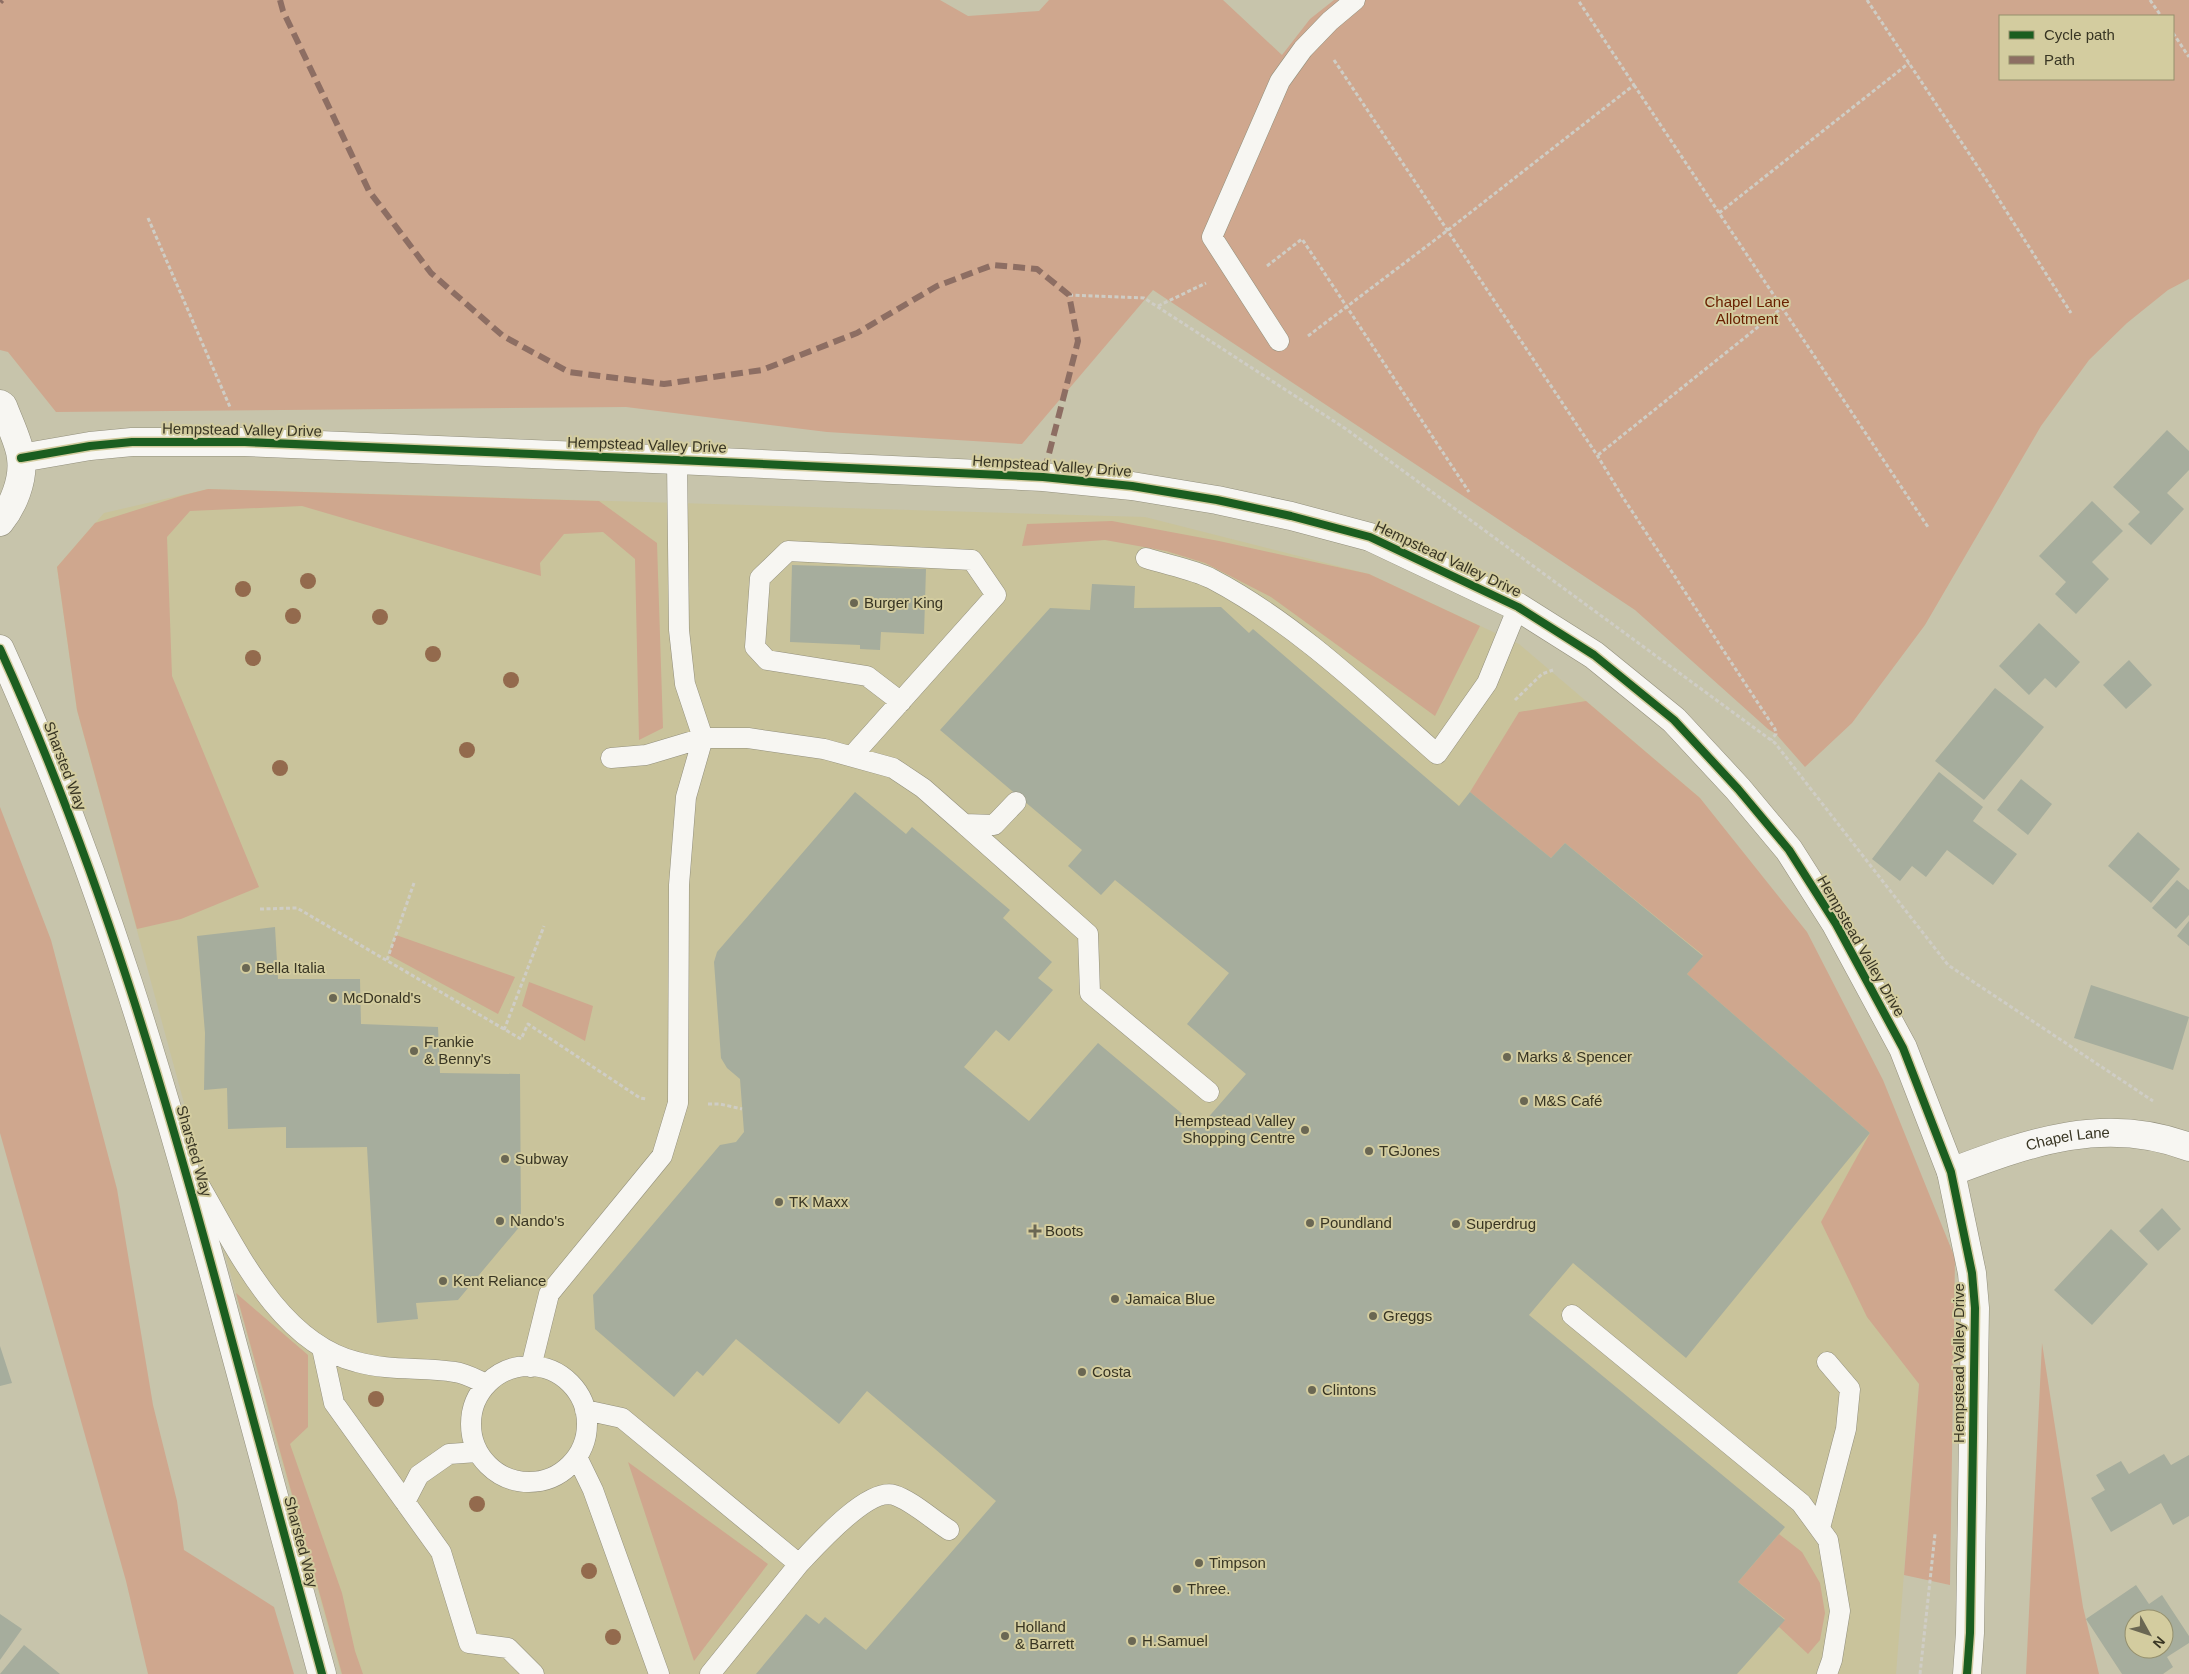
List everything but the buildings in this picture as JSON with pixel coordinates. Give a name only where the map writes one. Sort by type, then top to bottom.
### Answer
[{"type":"street","points":[[0,404],[3,406],[21,458],[18,486],[11,509],[0,522]]},
{"type":"street","name":"Hempstead Valley Drive","points":[[21,458],[90,446],[132,442],[245,442],[1044,477],[1132,486],[1217,500],[1291,516],[1370,537],[1518,607],[1594,655],[1674,720],[1738,789],[1789,850],[1836,924],[1903,1048],[1951,1172],[1972,1273],[1975,1308],[1970,1624],[1967,1674]]},
{"type":"street","name":"Sharsted Way","points":[[0,649],[33,721],[60,788],[134,998],[182,1157],[322,1674]]},
{"type":"street","name":"Chapel Lane","points":[[1951,1172],[1998,1154],[2077,1134],[2102,1131],[2131,1132],[2189,1147]]},
{"type":"lane","points":[[1279,341],[1212,237],[1280,81],[1303,49],[1355,0]]},
{"type":"lane","points":[[531,1366],[549,1294],[662,1156],[678,1103],[679,885],[686,797],[703,738],[685,684],[679,630],[677,460]]},
{"type":"lane","points":[[852,756],[901,702],[996,595],[972,560],[788,551],[760,578],[755,647],[767,660],[867,676],[901,702]]},
{"type":"lane","points":[[1146,558],[1210,578],[1268,614],[1347,674],[1437,754],[1487,683],[1518,607]]},
{"type":"lane","points":[[611,758],[646,756],[703,738],[748,738],[824,749],[893,768],[923,788],[1088,934],[1090,993],[1209,1092]]},
{"type":"lane","points":[[964,824],[994,825],[1016,802]]},
{"type":"lane","points":[[182,1157],[245,1263],[279,1313],[322,1348],[355,1362],[390,1369],[456,1372],[486,1384]]},
{"type":"lane","points":[[1572,1315],[1801,1503],[1820,1528],[1828,1540],[1840,1611],[1832,1660],[1826,1674]]},
{"type":"lane","points":[[322,1348],[334,1403],[441,1552],[469,1643],[508,1648],[534,1674]]},
{"type":"lane","points":[[1820,1528],[1846,1430],[1850,1389],[1827,1362]]},
{"type":"lane","points":[[518,1366],[539,1366],[557,1373],[573,1386],[585,1410],[586,1438],[577,1457],[570,1466],[553,1478],[540,1482],[516,1482],[492,1470],[477,1452],[470,1424],[474,1404],[486,1384],[503,1372],[518,1366]]},
{"type":"lane","points":[[585,1410],[622,1418],[799,1564]]},
{"type":"lane","points":[[405,1502],[419,1475],[449,1454],[477,1452]]},
{"type":"lane","points":[[577,1457],[593,1490],[659,1674]]},
{"type":"lane","points":[[710,1674],[799,1564],[842,1521],[866,1503],[880,1495],[892,1494],[949,1530]]},
{"type":"path","points":[[1578,0],[1928,527]]},
{"type":"path","points":[[1867,0],[1982,173],[2071,313]]},
{"type":"path","points":[[2150,0],[2160,15]]},
{"type":"path","points":[[1317,34],[1598,455],[1622,496],[1775,729],[1776,734],[1771,740]]},
{"type":"path","points":[[2174,34],[2189,57]]},
{"type":"path","points":[[1719,213],[1909,63]]},
{"type":"path","points":[[1279,341],[1299,326],[1305,338],[1349,307],[1634,84]]},
{"type":"path","points":[[148,218],[245,442]]},
{"type":"path","points":[[1243,285],[1302,239],[1349,307],[1469,492]]},
{"type":"path","points":[[1157,307],[1208,282],[1232,267]]},
{"type":"path","points":[[1598,455],[1783,307]]},
{"type":"path","points":[[1509,705],[1542,674],[1594,655],[1615,624]]},
{"type":"path","points":[[387,960],[414,883]]},
{"type":"path","points":[[260,910],[297,908],[521,1039],[528,1024],[640,1098],[678,1103],[720,1104],[742,1109]]},
{"type":"path","points":[[504,1030],[544,926]]},
{"type":"shaded area","name":"Hempstead Valley Shopping Centre","points":[[208,489],[1145,517],[1369,574],[1519,644],[1700,798],[1773,927],[1850,1070],[1908,1234],[1919,1384],[1896,1674],[341,1674],[77,710],[57,567],[104,513]]},
{"type":"green space","name":"Chapel Lane Allotment","points":[[0,0],[940,0],[968,16],[1039,11],[1049,0],[1223,0],[1282,55],[1310,19],[1334,0],[2189,0],[2189,279],[2168,290],[2127,323],[2089,360],[2041,426],[1925,625],[1852,723],[1805,767],[1776,734],[1768,729],[1635,610],[1153,290],[1022,444],[827,432],[626,407],[56,412],[8,352],[0,350]]},
{"type":"green space","points":[[208,489],[599,501],[657,543],[663,728],[639,740],[635,559],[603,532],[564,534],[540,563],[541,576],[302,506],[190,511],[167,537],[172,676],[259,887],[181,919],[137,929],[77,710],[57,567],[95,523]]},
{"type":"green space","points":[[1112,521],[1219,541],[1369,574],[1480,626],[1435,716],[1271,597],[1205,563],[1166,551],[1105,540],[1022,546],[1027,524]]},
{"type":"green space","points":[[1586,701],[1700,798],[1807,932],[1883,1080],[1955,1258],[1950,1585],[1904,1575],[1919,1384],[1867,1317],[1821,1222],[1870,1133],[1687,974],[1703,955],[1565,843],[1551,858],[1470,792],[1519,712]]},
{"type":"green space","points":[[0,807],[51,940],[117,1189],[153,1405],[177,1501],[184,1550],[274,1607],[294,1674],[148,1674],[126,1581],[0,1133]]},
{"type":"green space","points":[[396,935],[515,977],[498,1014],[389,955]]},
{"type":"green space","points":[[529,982],[593,1006],[585,1041],[522,1006]]},
{"type":"green space","points":[[236,1293],[308,1355],[308,1427],[290,1444],[342,1593],[355,1651],[363,1674],[342,1674]]},
{"type":"green space","points":[[2042,1343],[2083,1607],[2099,1674],[2026,1674]]},
{"type":"green space","points":[[628,1462],[768,1564],[694,1661]]},
{"type":"green space","points":[[1779,1534],[1802,1552],[1820,1583],[1825,1613],[1820,1640],[1808,1654],[1778,1626],[1785,1619],[1738,1582]]},
{"type":"marked path","points":[[280,0],[283,11],[369,191],[431,273],[503,336],[569,372],[664,384],[762,370],[857,333],[937,286],[993,265],[1037,269],[1069,295],[1078,341],[1043,477]]},
{"type":"cycle path","points":[[21,458],[90,446],[132,442],[245,442],[1043,477],[1132,486],[1217,500],[1291,516],[1370,537],[1518,607],[1594,655],[1674,720],[1738,789],[1789,850],[1836,924],[1903,1048],[1951,1172],[1972,1273],[1975,1308],[1970,1633],[1967,1674]]},
{"type":"cycle path","points":[[0,649],[69,815],[100,900],[156,1070],[322,1674]]},
{"type":"place","name":"Burger King","points":[[854,603]]},
{"type":"place","name":"Bella Italia","points":[[246,968]]},
{"type":"place","name":"McDonald's","points":[[333,998]]},
{"type":"place","name":"Frankie & Benny's","points":[[414,1051]]},
{"type":"place","name":"Marks & Spencer","points":[[1507,1057]]},
{"type":"place","name":"M&S Café","points":[[1524,1101]]},
{"type":"place","name":"Hempstead Valley Shopping Centre","points":[[1305,1130]]},
{"type":"place","name":"TGJones","points":[[1369,1151]]},
{"type":"place","name":"Subway","points":[[505,1159]]},
{"type":"place","name":"TK Maxx","points":[[779,1202]]},
{"type":"place","name":"Nando's","points":[[500,1221]]},
{"type":"place","name":"Poundland","points":[[1310,1223]]},
{"type":"place","name":"Superdrug","points":[[1456,1224]]},
{"type":"place","name":"Boots","points":[[1035,1231]]},
{"type":"place","name":"Kent Reliance","points":[[443,1281]]},
{"type":"place","name":"Jamaica Blue","points":[[1115,1299]]},
{"type":"place","name":"Greggs","points":[[1373,1316]]},
{"type":"place","name":"Costa","points":[[1082,1372]]},
{"type":"place","name":"Clintons","points":[[1312,1390]]},
{"type":"place","name":"Timpson","points":[[1199,1563]]},
{"type":"place","name":"Three.","points":[[1177,1589]]},
{"type":"place","name":"Holland & Barrett","points":[[1005,1636]]},
{"type":"place","name":"H.Samuel","points":[[1132,1641]]}]
